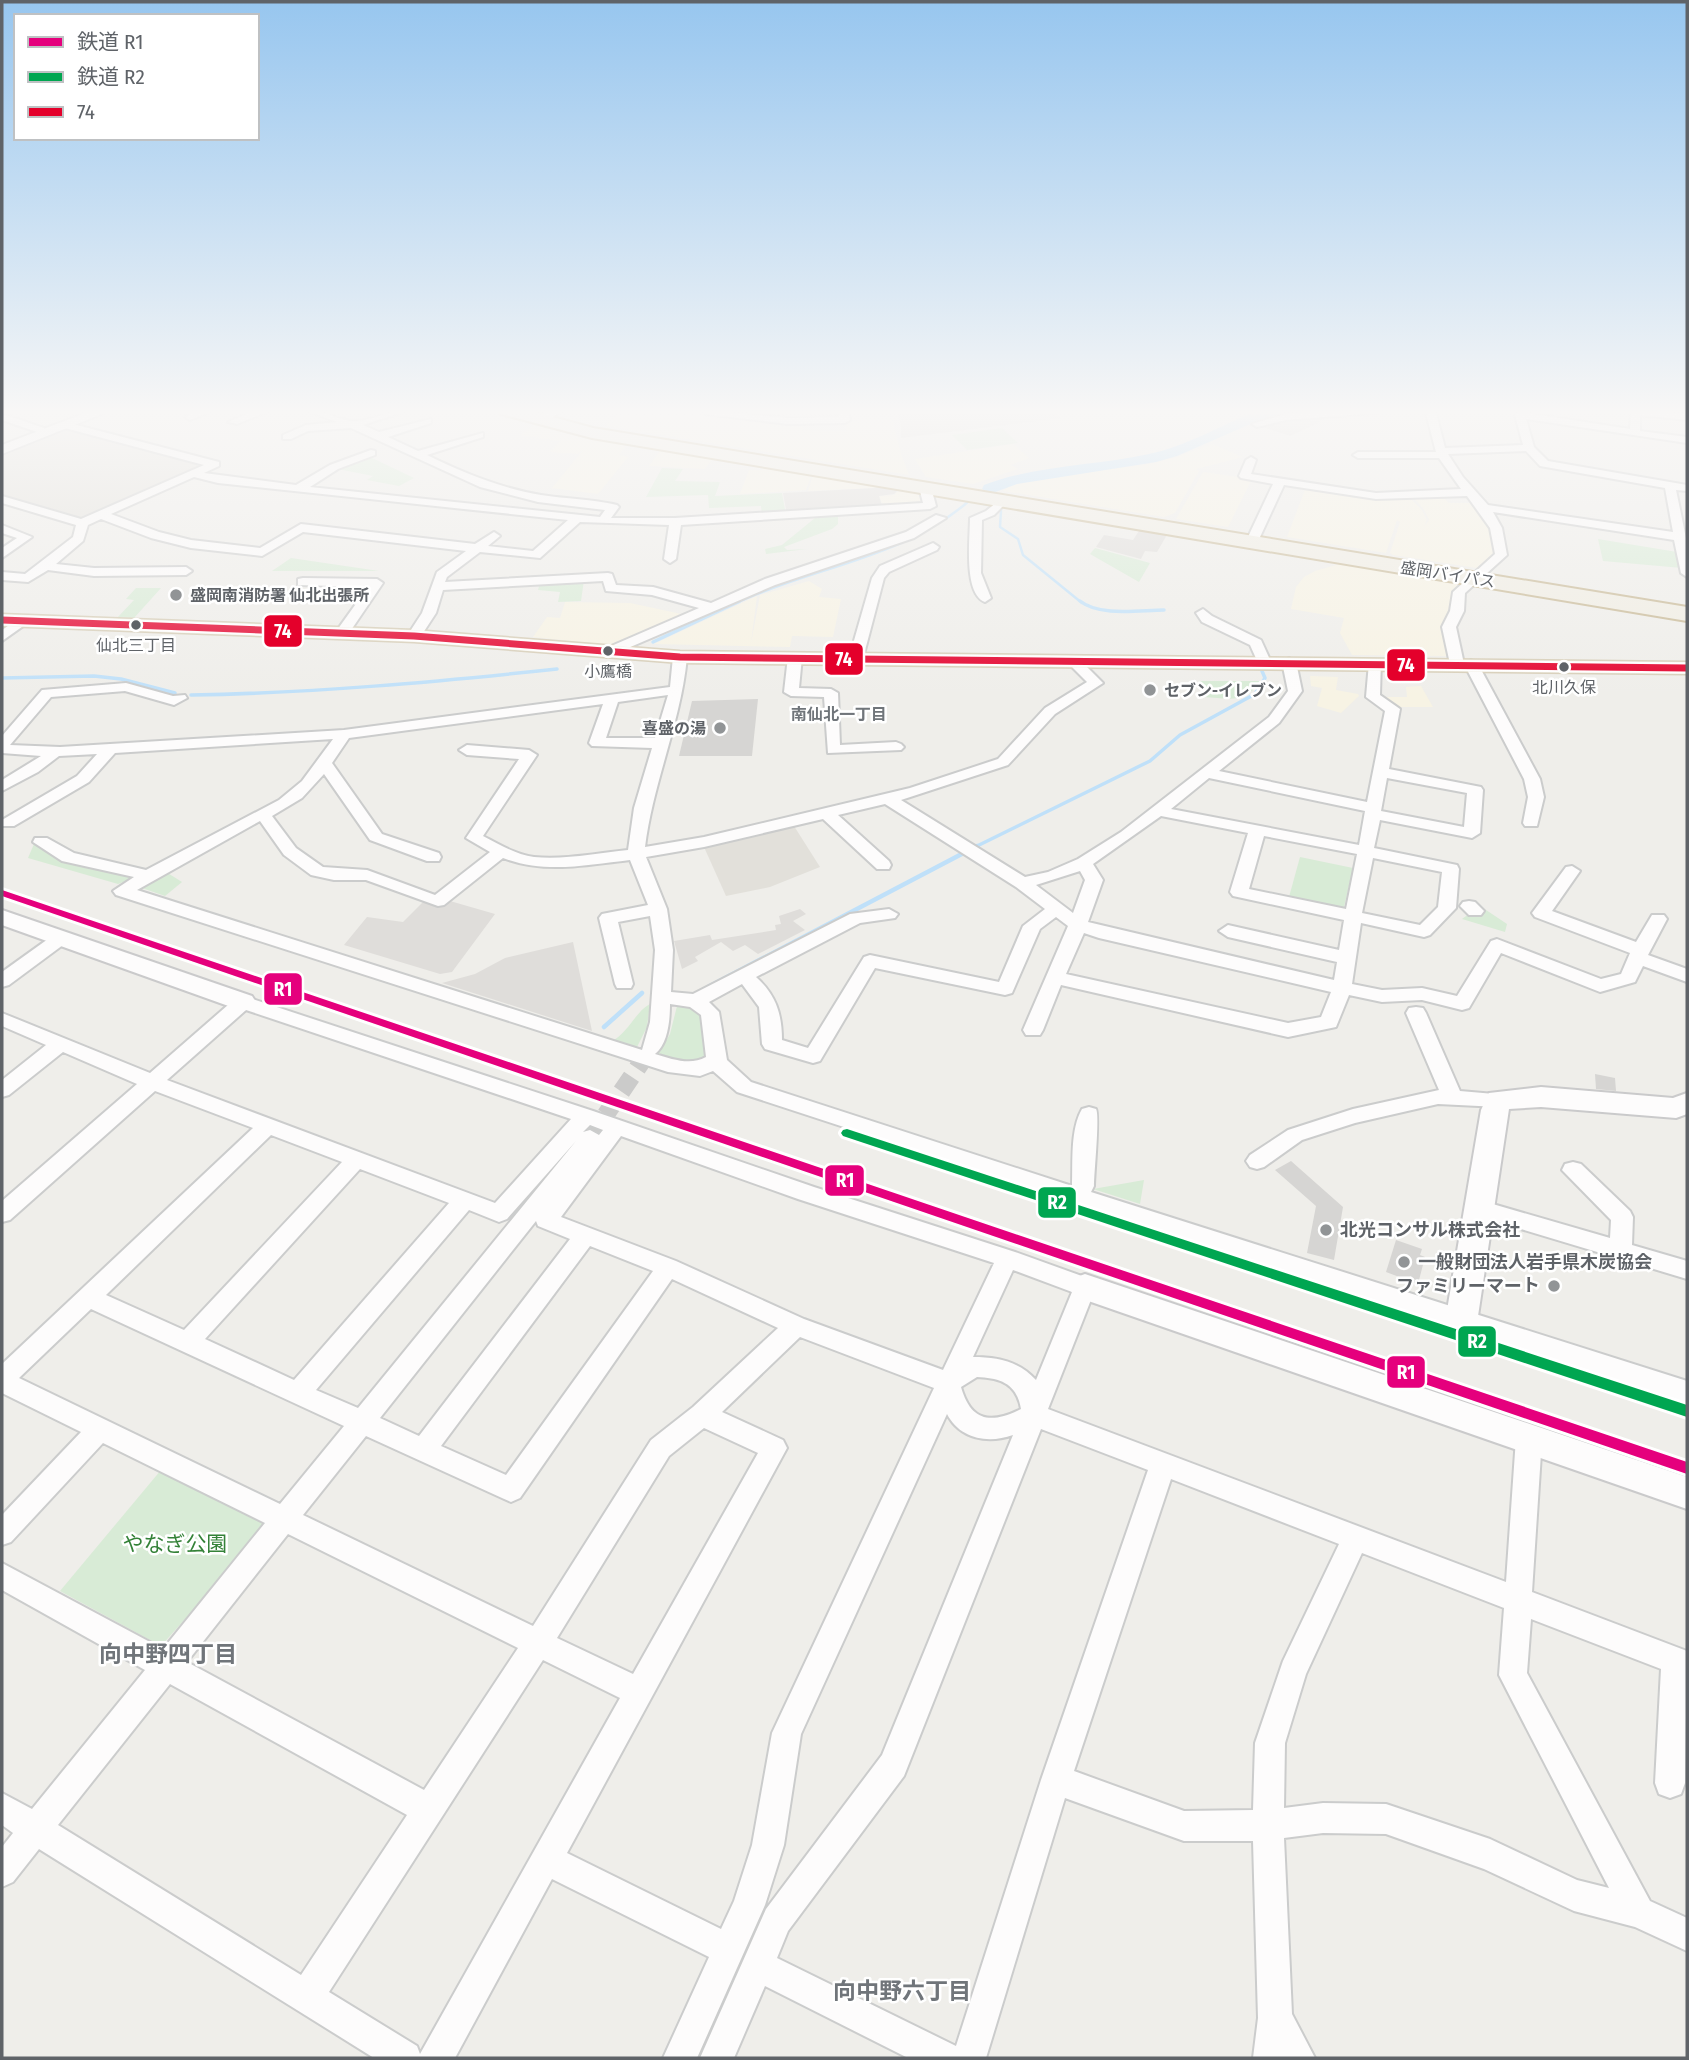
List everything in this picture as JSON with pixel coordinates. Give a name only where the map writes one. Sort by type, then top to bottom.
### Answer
[{"type":"highway","name":"盛岡バイパス","points":[[1033,506],[1687,611]]},
{"type":"highway","name":"盛岡バイパス","points":[[1067,506],[1474,578]]},
{"type":"main road","points":[[12,620],[414,636],[680,657],[1461,663],[1687,668]]},
{"type":"street","points":[[24,506],[82,523],[122,506]]},
{"type":"street","points":[[463,506],[603,521],[675,522],[928,506]]},
{"type":"street","points":[[603,521],[613,507],[605,506]]},
{"type":"street","points":[[985,598],[975,573],[976,518],[990,513],[997,506]]},
{"type":"street","points":[[1254,537],[1268,506]]},
{"type":"street","points":[[1674,506],[1683,540],[1687,573]]},
{"type":"street","points":[[1487,508],[1553,516],[1683,540]]},
{"type":"street","points":[[1487,508],[1502,540],[1501,555],[1459,592],[1457,611],[1449,627],[1461,663],[1532,779],[1536,797],[1531,823]]},
{"type":"street","points":[[102,515],[155,535],[191,544],[262,552],[301,528],[536,555],[577,518]]},
{"type":"street","points":[[607,653],[770,582],[910,535],[940,518]]},
{"type":"street","points":[[670,559],[675,522]]},
{"type":"street","points":[[2,576],[29,578],[79,538],[82,523]]},
{"type":"street","points":[[2,528],[26,537],[2,554]]},
{"type":"street","points":[[414,636],[429,613],[441,575],[494,536]]},
{"type":"street","points":[[856,658],[878,578],[884,569],[933,547]]},
{"type":"street","points":[[46,566],[94,572],[186,571]]},
{"type":"street","points":[[439,586],[608,577],[611,588],[653,591],[710,607]]},
{"type":"street","points":[[303,582],[377,583],[342,633]]},
{"type":"street","points":[[1203,613],[1207,619],[1256,643],[1264,662]]},
{"type":"street","points":[[2,637],[12,620]]},
{"type":"street","points":[[651,1048],[660,1022],[664,950],[658,909],[636,854],[642,808],[677,690],[680,657]]},
{"type":"street","points":[[795,657],[791,692],[831,693],[833,750],[896,747]]},
{"type":"street","points":[[467,750],[529,755],[474,838],[533,862],[567,862],[636,854],[704,842],[915,792],[1003,762],[1050,711],[1096,683],[1073,661]]},
{"type":"street","points":[[1022,883],[1053,876],[1084,863],[1158,811],[1274,720],[1295,691],[1289,662]]},
{"type":"street","points":[[1056,978],[1289,1030],[1329,1023],[1342,988],[1353,916],[1393,709],[1373,697],[1376,663]]},
{"type":"street","points":[[2,747],[47,693],[126,687],[174,701],[180,698]]},
{"type":"street","points":[[2,747],[55,752],[344,734],[611,701],[677,690]]},
{"type":"street","points":[[611,701],[597,743],[660,744]]},
{"type":"street","points":[[344,734],[318,776],[273,811],[122,891],[675,1067],[700,1069],[715,1061]]},
{"type":"street","points":[[10,825],[83,779],[110,749]]},
{"type":"street","points":[[2,786],[33,769],[55,752]]},
{"type":"street","points":[[325,764],[376,837],[433,858]]},
{"type":"street","points":[[1206,773],[1472,833],[1475,790],[1381,772]]},
{"type":"street","points":[[887,798],[1022,883],[1078,925],[1382,996],[1422,994],[1462,1004],[1497,945],[1600,986],[1628,978],[1658,919]]},
{"type":"street","points":[[1158,811],[1257,830],[1366,851],[1451,869],[1447,908],[1424,931],[1239,892],[1257,830]]},
{"type":"street","points":[[826,813],[883,865]]},
{"type":"street","points":[[263,814],[298,861],[313,871],[332,875],[366,874],[419,897],[438,901],[502,850]]},
{"type":"street","points":[[41,842],[68,857],[149,876]]},
{"type":"street","points":[[1033,1030],[1078,925],[1094,880],[1084,863]]},
{"type":"street","points":[[1572,871],[1541,913],[1687,976]]},
{"type":"street","points":[[624,984],[608,918],[658,909]]},
{"type":"street","points":[[745,977],[763,992],[773,1016],[772,1044],[813,1056],[870,961],[1005,989],[1032,926],[1055,910]]},
{"type":"street","points":[[695,1001],[856,918],[888,915]]},
{"type":"street","points":[[2,917],[588,1127],[617,1127],[806,1193],[1007,1258],[1687,1493]]},
{"type":"street","points":[[1228,931],[1346,958]]},
{"type":"street","points":[[2,981],[61,937]]},
{"type":"street","points":[[662,997],[695,1001],[710,1012],[715,1061],[744,1087],[1462,1316],[1687,1392]]},
{"type":"street","points":[[2,1214],[243,1002]]},
{"type":"street","points":[[1416,1013],[1453,1098]]},
{"type":"street","points":[[2,1019],[152,1082],[499,1213],[588,1127]]},
{"type":"street","points":[[2,1090],[60,1044]]},
{"type":"street","points":[[1257,1161],[1296,1135],[1353,1116],[1438,1097],[1499,1100],[1541,1097],[1683,1107]]},
{"type":"street","points":[[1462,1316],[1499,1100]]},
{"type":"street","points":[[1083,1186],[1084,1145],[1089,1114]]},
{"type":"street","points":[[268,1126],[2,1380],[638,1692]]},
{"type":"street","points":[[2,1871],[361,1422],[588,1127]]},
{"type":"street","points":[[617,1127],[547,1220],[668,1267],[796,1326],[948,1383]]},
{"type":"street","points":[[187,1343],[356,1159]]},
{"type":"street","points":[[1573,1170],[1622,1217],[1620,1250]]},
{"type":"street","points":[[298,1393],[466,1200]]},
{"type":"street","points":[[1479,1208],[1687,1270]]},
{"type":"street","points":[[424,1449],[585,1236]]},
{"type":"street","points":[[717,2058],[743,1957],[749,1905],[768,1845],[787,1733],[1007,1258]]},
{"type":"street","points":[[88,1297],[511,1490],[668,1267]]},
{"type":"street","points":[[680,2058],[743,1957],[777,1920],[893,1765],[1085,1287]]},
{"type":"street","points":[[306,1997],[538,1643],[660,1448],[702,1415],[796,1326]]},
{"type":"street","points":[[948,1383],[974,1367],[998,1368],[1018,1377],[1030,1391],[1034,1415]]},
{"type":"street","points":[[948,1383],[957,1412],[967,1423],[981,1430],[1012,1427],[1034,1415],[1682,1663],[1670,1783]]},
{"type":"street","points":[[436,2058],[774,1448],[702,1415]]},
{"type":"street","points":[[2,1533],[100,1429]]},
{"type":"street","points":[[1529,1438],[1513,1675],[1639,1912]]},
{"type":"street","points":[[969,2058],[1056,1780],[1164,1465]]},
{"type":"street","points":[[1270,2058],[1275,2018],[1268,1825],[1270,1742],[1293,1671],[1355,1539]]},
{"type":"street","points":[[2,1576],[427,1809]]},
{"type":"street","points":[[1056,1780],[1185,1826],[1268,1825],[1323,1818],[1385,1819],[1490,1855],[1574,1895],[1639,1912],[1687,1935]]},
{"type":"street","points":[[2,1808],[405,2058]]},
{"type":"street","points":[[547,1859],[943,2058]]},
{"type":"street","points":[[1275,2018],[1298,2058]]},
{"type":"shaded area","points":[[40,506],[114,506],[89,518]]},
{"type":"shaded area","points":[[785,506],[882,506],[883,509],[787,515]]},
{"type":"shaded area","points":[[1097,506],[1179,506],[1175,513],[1164,517]]},
{"type":"shaded area","points":[[1183,506],[1238,506],[1228,527],[1176,519]]},
{"type":"shaded area","points":[[1299,506],[1418,506],[1427,520],[1424,526],[1429,520],[1421,506],[1479,506],[1490,524],[1495,554],[1477,568],[1393,555],[1390,553],[1400,522],[1397,520],[1386,553],[1287,537]]},
{"type":"shaded area","points":[[1141,528],[1168,533],[1157,552],[1145,551],[1141,559],[1096,547],[1104,535],[1133,540]]},
{"type":"shaded area","points":[[1343,563],[1461,583],[1454,591],[1452,611],[1444,626],[1449,654],[1352,655],[1340,633],[1344,618],[1291,609],[1296,587],[1304,577]]},
{"type":"shaded area","points":[[809,581],[822,589],[819,597],[841,599],[833,637],[792,636],[790,647],[654,644],[757,596],[751,643],[760,595]]},
{"type":"shaded area","points":[[565,602],[630,603],[686,615],[621,646],[533,637],[547,617],[560,618]]},
{"type":"shaded area","points":[[1310,676],[1338,677],[1336,690],[1359,696],[1341,713],[1317,706],[1322,688],[1311,686]]},
{"type":"shaded area","points":[[1421,686],[1433,707],[1399,707],[1381,699],[1407,697],[1406,687]]},
{"type":"shaded area","points":[[794,826],[820,867],[770,887],[726,896],[704,847]]},
{"type":"shaded area","points":[[424,901],[445,906],[450,901],[495,914],[452,972],[440,974],[344,945],[367,917],[403,922]]},
{"type":"shaded area","points":[[800,909],[806,914],[793,921],[805,930],[758,954],[745,945],[733,951],[721,942],[695,957],[698,961],[682,969],[674,941],[710,935],[712,940],[776,930],[775,925],[781,924],[779,916]]},
{"type":"shaded area","points":[[573,942],[592,1031],[442,983],[475,974],[505,958]]},
{"type":"green space","points":[[709,506],[758,506],[709,508]]},
{"type":"green space","points":[[761,506],[784,506],[786,515],[762,516]]},
{"type":"green space","points":[[838,516],[838,524],[832,529],[784,547],[787,550],[807,549],[766,554],[765,549],[782,545],[815,518]]},
{"type":"green space","points":[[1598,539],[1677,552],[1682,568],[1603,561]]},
{"type":"green space","points":[[1095,548],[1150,563],[1139,582],[1090,554]]},
{"type":"green space","points":[[291,558],[379,571],[272,571]]},
{"type":"green space","points":[[584,580],[581,601],[558,602],[560,592],[538,590],[540,583]]},
{"type":"green space","points":[[136,588],[161,588],[134,618],[118,617],[134,600],[126,599]]},
{"type":"green space","points":[[1199,681],[1260,681],[1248,694],[1228,699],[1203,697]]},
{"type":"green space","points":[[34,844],[61,861],[134,878],[118,884],[28,858]]},
{"type":"green space","points":[[1300,857],[1353,868],[1344,907],[1289,897]]},
{"type":"green space","points":[[166,872],[182,882],[165,896],[139,887]]},
{"type":"green space","points":[[1480,906],[1507,924],[1505,932],[1462,919]]},
{"type":"green space","points":[[650,1004],[647,1027],[636,1049],[611,1042],[618,1038]]},
{"type":"green space","points":[[684,1005],[693,1009],[702,1019],[707,1055],[682,1062],[656,1057],[670,1034],[677,1006]]},
{"type":"green space","points":[[1144,1180],[1140,1204],[1093,1189]]},
{"type":"green space","name":"やなぎ公園","points":[[161,1470],[272,1522],[161,1646],[60,1591]]},
{"type":"building","name":"喜盛の湯","points":[[758,699],[752,756],[679,756],[692,701]]},
{"type":"building","points":[[1595,1074],[1615,1078],[1616,1091],[1596,1089]]},
{"type":"building","name":"北光コンサル株式会社","points":[[1291,1161],[1343,1207],[1334,1260],[1307,1253],[1316,1206],[1275,1170]]},
{"type":"building","name":"一般財団法人岩手県木炭協会","points":[[1396,1240],[1422,1249],[1420,1255],[1425,1257],[1418,1284],[1386,1272]]},
{"type":"waterway","points":[[736,603],[888,549],[917,536],[962,506]]},
{"type":"waterway","points":[[1001,511],[1000,527],[1018,539],[1023,555],[1082,603]]},
{"type":"waterway","points":[[653,642],[740,601]]},
{"type":"waterway","points":[[1080,601],[1088,606],[1109,611],[1164,610]]},
{"type":"waterway","points":[[191,695],[374,686],[557,669]]},
{"type":"waterway","points":[[976,847],[1150,761],[1180,735],[1255,694],[1265,678],[1262,671]]},
{"type":"waterway","points":[[2,678],[94,676],[121,679],[175,693]]},
{"type":"waterway","points":[[708,987],[976,847]]},
{"type":"waterway","points":[[604,1027],[642,993]]},
{"type":"tunnel","points":[[590,1138],[651,1048]]},
{"type":"rail line","name":"R1","points":[[2,893],[1687,1468]]},
{"type":"rail line","name":"R2","points":[[847,1133],[1687,1411]]},
{"type":"transit line","name":"74","points":[[2,620],[414,636],[680,657],[1687,668]]},
{"type":"place","name":"盛岡南消防署 仙北出張所","points":[[176,595]]},
{"type":"place","name":"仙北三丁目","points":[[136,625]]},
{"type":"place","name":"小鷹橋","points":[[608,651]]},
{"type":"place","name":"北川久保","points":[[1564,667]]},
{"type":"place","name":"セブン-イレブン","points":[[1150,690]]},
{"type":"place","name":"喜盛の湯","points":[[720,728]]},
{"type":"place","name":"北光コンサル株式会社","points":[[1326,1230]]},
{"type":"place","name":"一般財団法人岩手県木炭協会","points":[[1404,1262]]},
{"type":"place","name":"ファミリーマート","points":[[1554,1286]]},
{"type":"district","name":"南仙北一丁目","points":[[839,714]]},
{"type":"district","name":"向中野四丁目","points":[[168,1654]]},
{"type":"district","name":"向中野六丁目","points":[[902,1991]]}]
